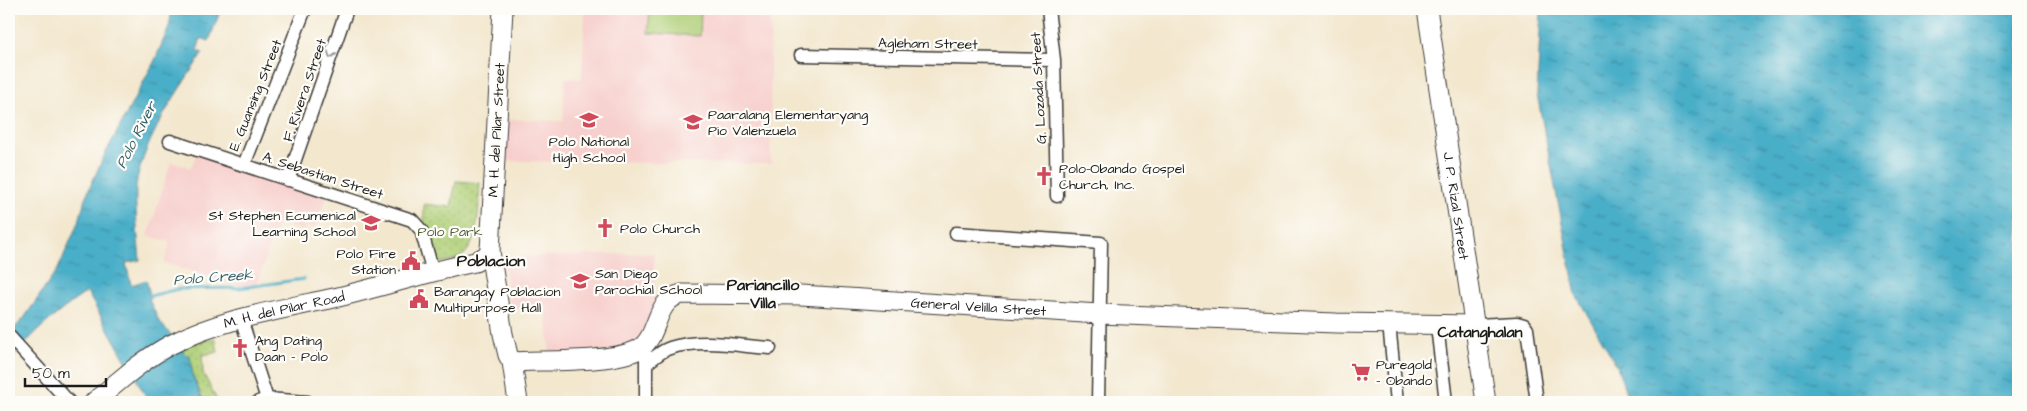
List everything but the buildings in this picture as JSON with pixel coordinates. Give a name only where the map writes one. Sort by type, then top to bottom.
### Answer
[{"type":"main road","name":"M. H. del Pilar Street","points":[[502,9],[490,252],[503,334],[508,355],[512,362],[518,402]]},
{"type":"main road","name":"J. P. Rizal Street","points":[[1427,9],[1486,402]]},
{"type":"main road","name":"M. H. del Pilar Road","points":[[94,402],[133,369],[169,346],[197,333],[241,319],[481,260],[490,252]]},
{"type":"main road","name":"General Velilla Street","points":[[646,354],[661,310],[669,300],[682,294],[801,295],[1099,314],[1476,326]]},
{"type":"main road","points":[[512,362],[618,357],[637,350],[646,354]]},
{"type":"street","name":"E. Guansing Street","points":[[244,165],[306,9]]},
{"type":"street","name":"F. Rivera Street","points":[[288,180],[347,9]]},
{"type":"street","name":"G. Lozada Street","points":[[1048,9],[1054,60],[1057,196]]},
{"type":"street","name":"Agleham Street","points":[[801,55],[1054,60]]},
{"type":"street","name":"A. Sebastian Street","points":[[170,141],[412,220],[421,230],[433,272]]},
{"type":"street","points":[[956,233],[1101,243],[1099,401]]},
{"type":"street","points":[[241,319],[262,401],[308,402]]},
{"type":"street","points":[[1389,324],[1397,402]]},
{"type":"street","points":[[1476,326],[1524,324],[1527,329],[1537,402]]},
{"type":"street","points":[[1437,326],[1446,402]]},
{"type":"street","points":[[9,336],[69,402]]},
{"type":"street","points":[[646,402],[646,354],[686,345],[721,344],[770,348]]},
{"type":"shaded area","name":"Paaralang Elementaryang Pio Valenzuela","points":[[585,9],[770,9],[771,164],[504,161],[507,119],[563,121],[565,78],[582,79]]},
{"type":"shaded area","points":[[197,153],[327,197],[314,228],[306,226],[303,231],[278,221],[257,284],[241,286],[164,263],[170,242],[148,236],[171,162],[191,168]]},
{"type":"shaded area","name":"San Diego Parochial School","points":[[654,253],[654,313],[637,342],[621,350],[550,353],[545,306],[510,310],[503,257]]},
{"type":"green space","points":[[650,9],[701,9],[700,36],[648,33]]},
{"type":"green space","name":"Polo Park","points":[[456,181],[480,183],[477,225],[470,246],[465,254],[457,259],[434,264],[424,226],[424,204],[451,207]]},
{"type":"green space","points":[[215,338],[218,352],[202,355],[203,373],[218,402],[204,402],[181,347]]},
{"type":"water","name":"Polo River","points":[[172,9],[221,9],[209,41],[201,38],[197,51],[203,53],[166,111],[143,158],[138,175],[136,193],[140,260],[126,263],[131,285],[146,280],[151,298],[149,299],[159,321],[181,347],[185,355],[190,355],[193,377],[204,402],[149,402],[87,292],[45,324],[9,361],[9,334],[24,318],[58,269],[80,218],[85,198],[103,158],[155,60],[169,27]]},
{"type":"water","points":[[1541,9],[2018,9],[2018,402],[1629,402],[1617,366],[1576,295],[1537,94]]},
{"type":"waterway","name":"Polo Creek","points":[[146,297],[178,289],[239,288],[304,279]]},
{"type":"place","name":"Polo National High School","points":[[589,120]]},
{"type":"place","name":"Paaralang Elementaryang Pio Valenzuela","points":[[693,122]]},
{"type":"place","name":"Polo-Obando Gospel Church, Inc.","points":[[1044,176]]},
{"type":"place","name":"St Stephen Ecumenical Learning School","points":[[371,223]]},
{"type":"place","name":"Polo Church","points":[[605,228]]},
{"type":"place","name":"Polo Fire Station","points":[[411,261]]},
{"type":"place","name":"San Diego Parochial School","points":[[580,281]]},
{"type":"place","name":"Barangay Poblacion Multipurpose Hall","points":[[419,299]]},
{"type":"place","name":"Ang Dating Daan - Polo","points":[[240,348]]},
{"type":"place","name":"Puregold - Obando","points":[[1361,372]]},
{"type":"district","name":"Poblacion","points":[[491,260]]},
{"type":"district","name":"Pariancillo Villa","points":[[763,293]]},
{"type":"district","name":"Catanghalan","points":[[1480,331]]}]
